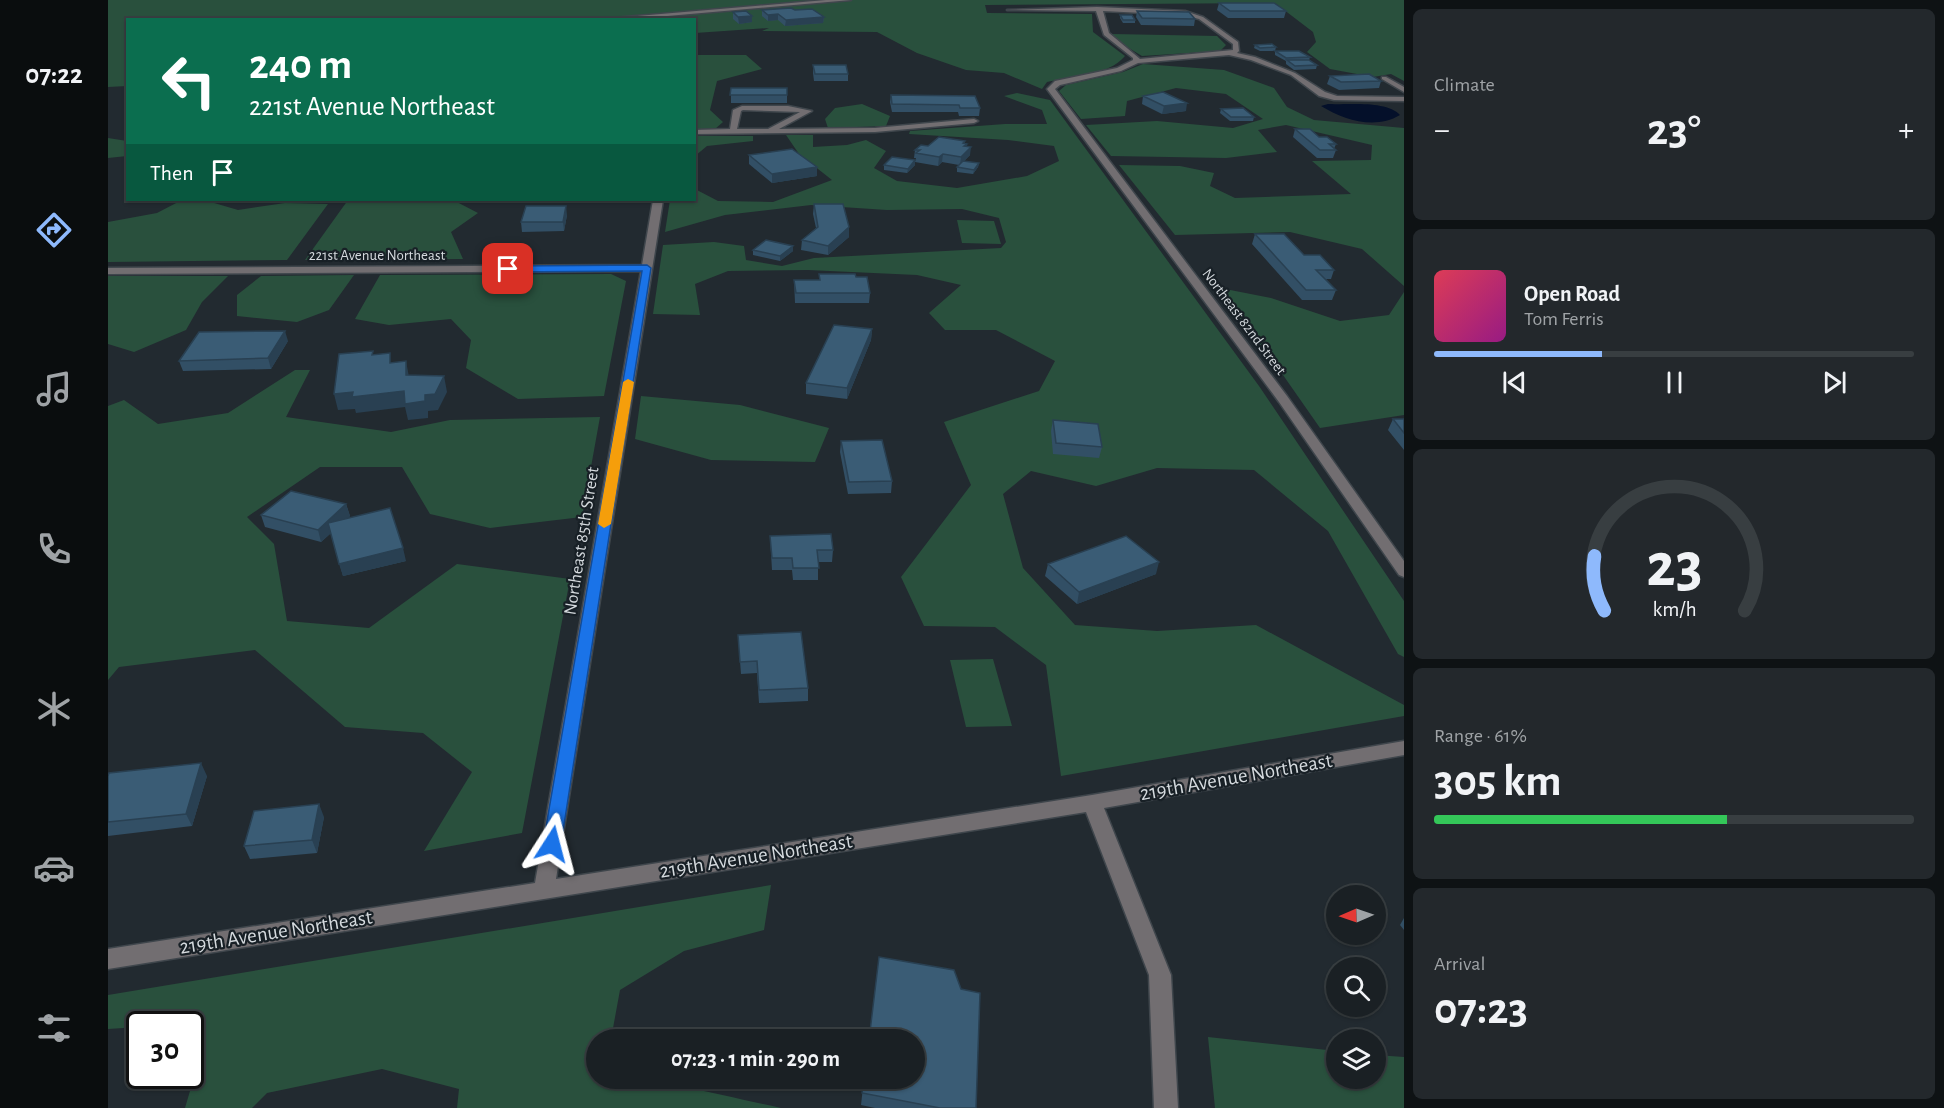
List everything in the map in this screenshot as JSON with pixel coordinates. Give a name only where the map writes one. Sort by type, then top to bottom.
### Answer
[{"type":"street","points":[[640,18],[688,16],[848,0]]},
{"type":"street","points":[[1010,10],[1097,9],[1170,11],[1200,18],[1236,44],[1236,51],[1137,61],[1136,57],[1113,42],[1103,30],[1101,12],[1097,9]]},
{"type":"street","points":[[1228,53],[1253,58],[1293,74],[1322,94],[1337,98],[1404,99]]},
{"type":"street","name":"Northeast 82nd Street","points":[[1137,61],[1119,69],[1058,83],[1051,89],[1283,399],[1404,572]]},
{"type":"street","points":[[1384,78],[1404,90]]},
{"type":"street","points":[[733,132],[737,110],[742,108],[789,108],[808,111],[767,132]]},
{"type":"street","points":[[696,132],[875,130],[974,121]]},
{"type":"street","name":"Northeast 85th Street","points":[[544,890],[658,201]]},
{"type":"street","name":"221st Avenue Northeast","points":[[108,271],[647,268]]},
{"type":"street","name":"219th Avenue Northeast","points":[[108,959],[1092,802],[1404,748]]},
{"type":"street","points":[[1092,802],[1160,975],[1166,1108]]},
{"type":"green space","points":[[108,0],[1404,0],[1404,81],[1391,74],[1373,77],[1330,69],[1307,52],[1316,42],[1313,32],[1275,3],[985,5],[987,13],[1092,14],[1093,32],[1125,56],[1118,63],[1099,72],[1047,82],[1042,89],[1004,73],[966,70],[917,53],[877,32],[762,31],[769,28],[696,33],[696,18],[126,18],[126,86],[108,87]]},
{"type":"green space","points":[[1112,34],[1217,36],[1226,45],[1220,51],[1142,56],[1117,41]]},
{"type":"green space","points":[[696,55],[746,55],[762,69],[717,81],[710,110],[723,122],[715,129],[696,129]]},
{"type":"green space","points":[[1143,64],[1224,70],[1274,88],[1287,107],[1314,120],[1404,128],[1404,286],[1362,249],[1290,232],[1175,235],[1119,165],[1180,166],[1214,173],[1210,186],[1235,198],[1351,194],[1312,161],[1371,160],[1372,145],[1286,125],[1258,130],[1277,152],[1226,158],[1111,156],[1086,125],[1157,121],[1233,128],[1263,119],[1226,94],[1176,88],[1127,101],[1125,116],[1081,119],[1059,91],[1066,85],[1123,72]]},
{"type":"green space","points":[[1017,93],[1050,100],[1259,386],[1404,601],[1404,657],[1398,654],[1328,531],[1254,470],[1157,468],[1096,486],[1031,471],[1003,494],[1023,568],[1075,625],[1157,631],[1256,625],[1404,705],[1404,716],[1061,776],[1046,665],[995,627],[924,626],[901,577],[971,485],[944,422],[1039,391],[1055,361],[996,330],[945,330],[929,313],[961,285],[917,275],[808,270],[728,271],[695,284],[700,315],[653,314],[663,245],[714,242],[744,246],[746,260],[782,266],[814,258],[1001,248],[1006,242],[999,218],[962,209],[887,210],[811,205],[725,215],[665,232],[670,201],[696,201],[696,190],[718,201],[773,202],[832,180],[799,154],[786,135],[813,135],[813,147],[847,145],[866,140],[886,151],[874,168],[897,181],[957,188],[1027,176],[1059,161],[1054,146],[1008,140],[909,134],[910,131],[1005,124],[1047,124],[1042,110],[1004,96]]},
{"type":"green space","points":[[862,104],[890,116],[886,126],[828,128],[825,119],[835,108]]},
{"type":"green space","points":[[696,136],[753,136],[753,141],[707,146],[696,155]]},
{"type":"green space","points":[[108,138],[126,141],[126,156],[108,158]]},
{"type":"green space","points":[[180,201],[207,201],[238,210],[285,203],[328,204],[287,260],[108,262],[108,222],[157,213]]},
{"type":"green space","points":[[347,201],[455,201],[478,213],[451,232],[463,259],[305,260]]},
{"type":"green space","points":[[957,220],[994,221],[1001,244],[962,243]]},
{"type":"green space","points":[[611,274],[626,281],[604,396],[518,399],[466,368],[471,340],[451,319],[389,325],[355,319],[380,275]]},
{"type":"green space","points":[[354,275],[329,310],[297,322],[237,316],[237,295],[261,276]]},
{"type":"green space","points":[[108,276],[228,276],[202,302],[186,330],[134,352],[108,344]]},
{"type":"green space","points":[[1215,287],[1271,298],[1340,321],[1389,315],[1404,292],[1404,415],[1320,428],[1276,365]]},
{"type":"green space","points":[[295,370],[310,370],[286,417],[391,432],[450,420],[600,417],[582,517],[490,528],[430,514],[402,467],[320,467],[247,517],[274,544],[287,621],[369,628],[457,564],[570,579],[522,833],[424,851],[472,772],[423,733],[345,727],[255,650],[119,667],[108,680],[108,406],[124,400],[158,424],[228,413]]},
{"type":"green space","points":[[641,396],[740,405],[829,428],[815,462],[711,460],[635,439]]},
{"type":"green space","points":[[993,659],[1012,726],[966,727],[950,660]]},
{"type":"green space","points":[[771,885],[764,930],[684,951],[620,990],[613,1029],[586,1029],[586,1089],[692,1089],[781,1108],[457,1108],[459,1089],[382,1069],[267,1093],[252,1108],[185,1108],[189,1089],[204,1089],[204,1011],[126,1011],[126,1028],[108,1029],[108,995]]},
{"type":"green space","points":[[1208,1037],[1326,1050],[1326,1089],[1386,1089],[1386,1056],[1404,1057],[1404,1108],[1215,1108]]},
{"type":"water","points":[[1328,104],[1377,105],[1394,110],[1400,115],[1380,122],[1360,121],[1321,106]]},
{"type":"building","points":[[1219,3],[1274,3],[1286,11],[1230,11]]},
{"type":"building","points":[[791,8],[795,10],[812,9],[824,17],[786,20],[778,14],[768,15],[762,10]]},
{"type":"building","points":[[746,11],[752,16],[738,17],[733,12]]},
{"type":"building","points":[[1137,11],[1189,12],[1195,19],[1142,18]]},
{"type":"building","points":[[1120,15],[1132,15],[1135,20],[1123,20]]},
{"type":"building","points":[[1272,44],[1276,47],[1260,48],[1255,45]]},
{"type":"building","points":[[1275,51],[1299,51],[1310,57],[1286,58]]},
{"type":"building","points":[[1287,60],[1309,60],[1317,65],[1295,66]]},
{"type":"building","points":[[813,65],[846,65],[848,74],[815,74]]},
{"type":"building","points":[[1369,74],[1381,81],[1341,82],[1330,76]]},
{"type":"building","points":[[731,88],[787,88],[787,95],[730,95]]},
{"type":"building","points":[[1163,92],[1187,103],[1164,106],[1143,96]]},
{"type":"building","points":[[891,95],[975,96],[980,108],[960,108],[959,105],[892,104]]},
{"type":"building","points":[[1243,108],[1254,117],[1231,117],[1221,109]]},
{"type":"building","points":[[1295,129],[1310,129],[1319,137],[1327,137],[1336,144],[1329,144],[1336,150],[1320,150]]},
{"type":"building","points":[[939,137],[965,141],[963,143],[967,144],[964,146],[971,147],[961,157],[943,154],[939,157],[916,153],[920,150],[915,150],[921,145],[928,146]]},
{"type":"building","points":[[792,149],[817,167],[772,174],[749,155]]},
{"type":"building","points":[[892,157],[915,160],[908,169],[884,165]]},
{"type":"building","points":[[963,161],[979,163],[974,170],[957,167]]},
{"type":"building","points":[[814,204],[843,204],[849,227],[828,246],[802,240],[818,227]]},
{"type":"building","points":[[526,206],[566,206],[563,222],[521,222]]},
{"type":"building","points":[[1255,234],[1284,234],[1304,255],[1320,255],[1334,270],[1316,270],[1336,290],[1306,290]]},
{"type":"building","points":[[766,240],[793,246],[780,256],[753,250]]},
{"type":"building","points":[[819,274],[855,274],[856,277],[867,277],[870,293],[796,293],[794,280],[820,280]]},
{"type":"building","points":[[834,325],[872,329],[847,388],[806,383]]},
{"type":"building","points":[[285,331],[268,358],[179,361],[199,332]]},
{"type":"building","points":[[373,351],[372,355],[390,353],[390,363],[406,361],[406,375],[444,376],[435,394],[425,395],[425,401],[405,404],[404,391],[352,397],[353,392],[334,394],[339,354]]},
{"type":"building","points":[[1393,419],[1404,419],[1404,433]]},
{"type":"building","points":[[1053,420],[1098,424],[1102,447],[1056,443]]},
{"type":"building","points":[[882,440],[892,481],[849,482],[841,441]]},
{"type":"building","points":[[291,491],[346,504],[318,530],[261,515]]},
{"type":"building","points":[[390,508],[403,548],[339,564],[328,523]]},
{"type":"building","points":[[831,534],[833,550],[817,550],[819,568],[793,568],[792,558],[772,558],[770,536]]},
{"type":"building","points":[[1126,536],[1159,562],[1079,592],[1048,564]]},
{"type":"building","points":[[801,632],[808,688],[759,690],[757,661],[740,662],[738,635]]},
{"type":"building","points":[[201,763],[186,814],[108,822],[109,773]]},
{"type":"building","points":[[319,804],[312,840],[244,846],[254,811]]},
{"type":"building","points":[[879,957],[954,970],[961,989],[980,993],[976,1108],[940,1108],[862,1093],[863,1089],[925,1089],[925,1029],[870,1029]]},
{"type":"slow traffic","points":[[604,524],[628,382]]},
{"type":"route","points":[[508,269],[647,268],[552,844]]}]
